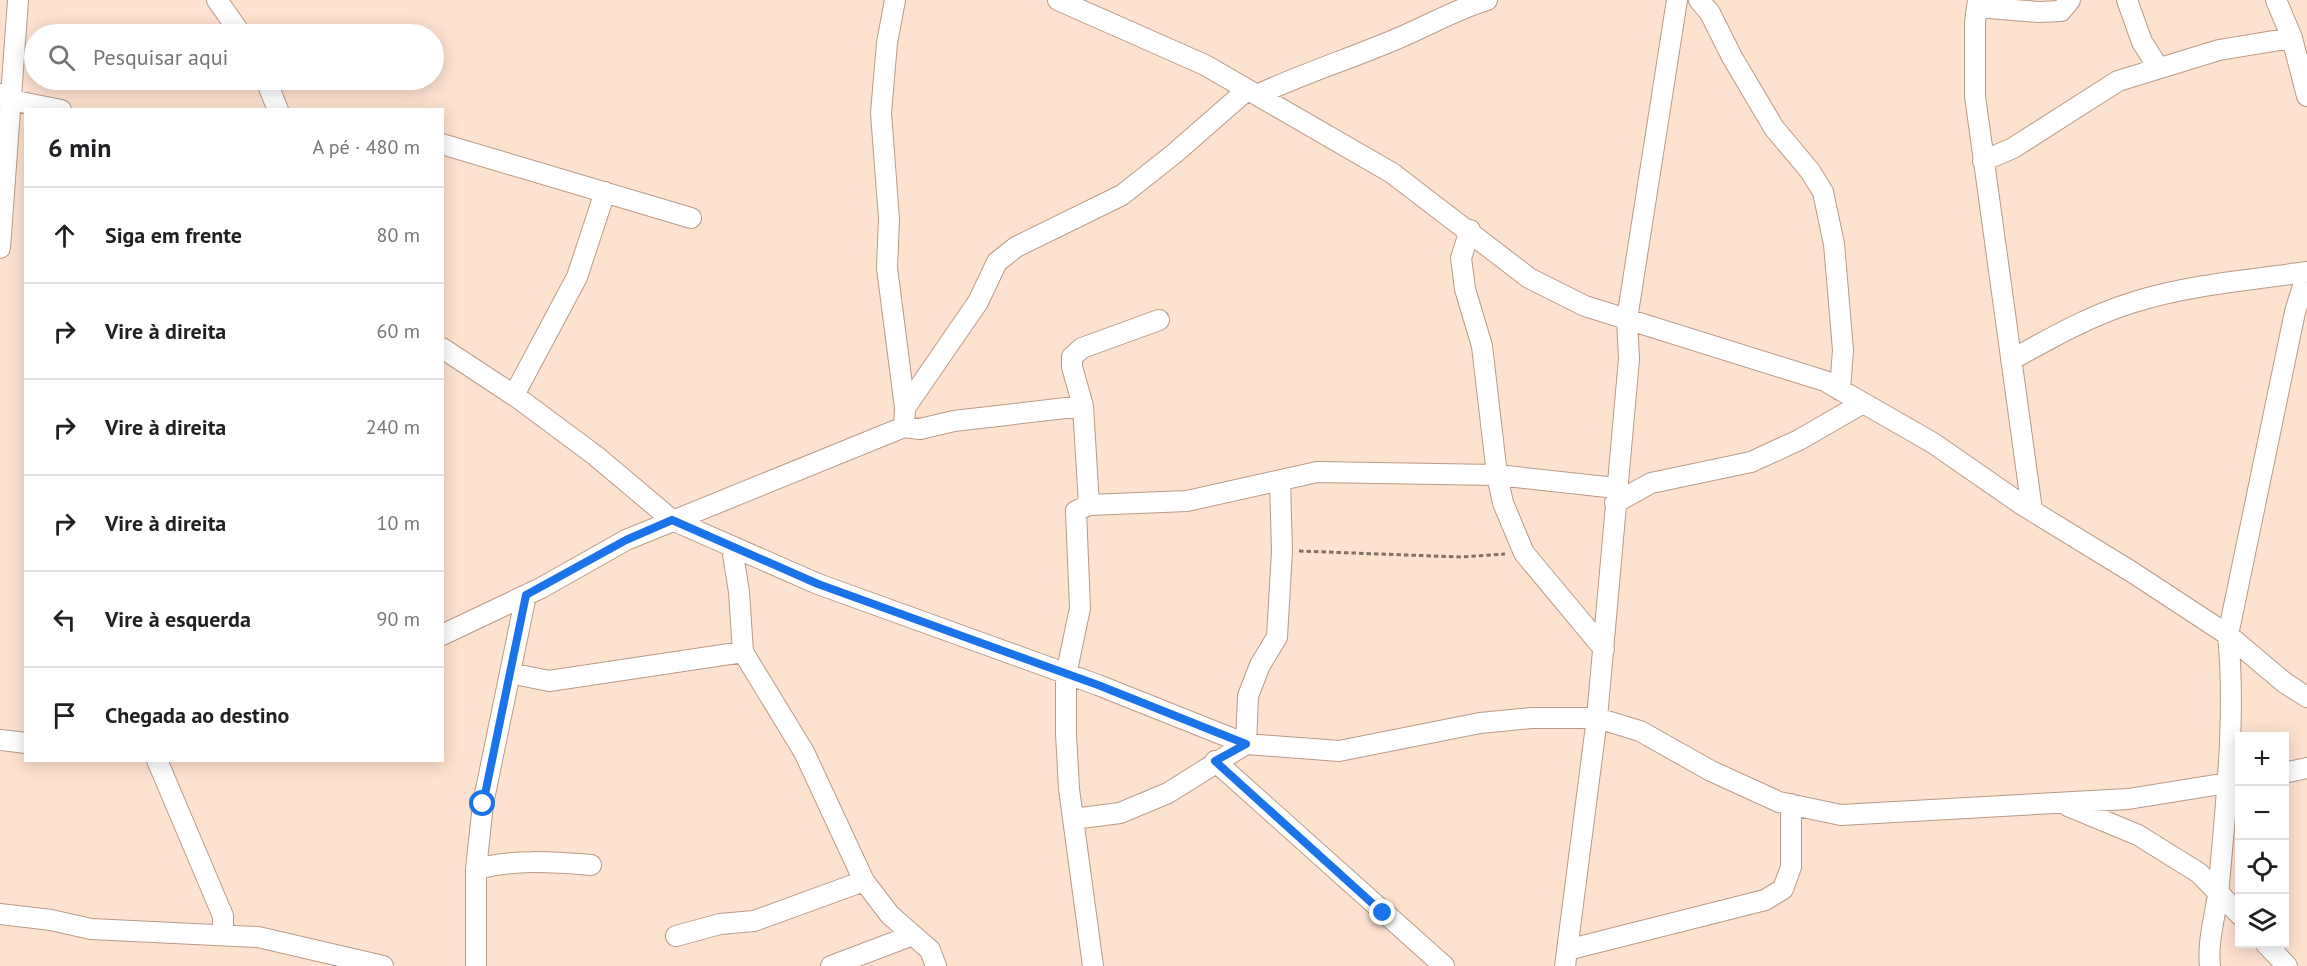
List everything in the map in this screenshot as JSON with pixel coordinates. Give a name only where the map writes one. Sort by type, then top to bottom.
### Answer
[{"type":"street","points":[[0,248],[5,97],[18,0]]},
{"type":"street","points":[[217,0],[234,24]]},
{"type":"street","points":[[895,0],[887,43],[881,113],[889,219],[887,268],[904,418],[920,429],[954,421],[1083,406]]},
{"type":"street","points":[[1058,0],[1205,65],[1392,173],[1470,230],[1529,278],[1585,306],[1825,381],[1932,443],[2228,635],[2285,683],[2307,696]]},
{"type":"street","points":[[444,634],[526,595],[626,540],[672,520],[772,483],[904,418],[966,321],[997,262],[1016,247],[1122,195],[1252,92],[1395,40],[1438,9],[1459,8],[1487,0]]},
{"type":"street","points":[[1677,0],[1628,319],[1629,359],[1616,486],[1604,649],[1566,958],[1765,900],[1783,889],[1791,867],[1791,804]]},
{"type":"street","points":[[1699,0],[1710,13],[1732,57],[1774,128],[1810,171],[1823,192],[1834,244],[1843,350],[1840,390]]},
{"type":"street","points":[[2032,510],[1975,96],[1977,4],[2039,12],[2061,11],[2070,0]]},
{"type":"street","points":[[2127,0],[2142,42],[2158,67]]},
{"type":"street","points":[[2276,0],[2292,38],[2306,87]]},
{"type":"street","points":[[1983,161],[2013,148],[2118,81],[2219,50],[2292,38]]},
{"type":"street","points":[[270,90],[277,108]]},
{"type":"street","points":[[5,97],[52,108]]},
{"type":"street","points":[[444,145],[691,218]]},
{"type":"street","points":[[513,395],[577,277],[605,192]]},
{"type":"street","points":[[1470,230],[1461,258],[1465,289],[1482,346],[1497,475],[1503,503],[1524,553],[1604,649]]},
{"type":"street","points":[[2011,360],[2068,329],[2130,303],[2199,286],[2307,272],[2295,312],[2228,635],[2234,782],[2208,948],[2210,966]]},
{"type":"street","points":[[1089,506],[1083,406],[1072,367],[1072,357],[1082,348],[1159,320]]},
{"type":"street","points":[[444,349],[513,395],[596,456],[672,520],[818,584],[1246,744],[1339,751],[1480,723],[1532,718],[1597,718],[1640,731],[1711,771],[1779,802],[1841,815],[2128,799],[2234,782]]},
{"type":"street","points":[[1094,966],[1068,789],[1066,675],[1080,608],[1076,511],[1089,506],[1187,501],[1317,472],[1497,475],[1616,486],[1651,483],[1751,462],[1799,440],[1863,403]]},
{"type":"street","points":[[1246,744],[1248,696],[1260,665],[1277,637],[1282,550],[1280,481]]},
{"type":"street","points":[[1616,486],[1651,483]]},
{"type":"street","points":[[732,548],[739,592],[743,652],[804,752],[864,881],[890,915],[930,950],[936,966]]},
{"type":"street","points":[[476,966],[476,869],[483,804],[526,595]]},
{"type":"street","points":[[510,673],[549,681],[743,652]]},
{"type":"street","points":[[0,740],[24,743]]},
{"type":"street","points":[[1073,819],[1120,813],[1168,793],[1215,761],[1246,744]]},
{"type":"street","points":[[1215,761],[1444,966]]},
{"type":"street","points":[[158,762],[223,916],[223,934]]},
{"type":"street","points":[[2289,772],[2307,768]]},
{"type":"street","points":[[2063,804],[2138,835],[2199,873],[2235,910]]},
{"type":"street","points":[[476,869],[492,865],[544,861],[591,865]]},
{"type":"street","points":[[676,936],[720,924],[754,921],[864,881]]},
{"type":"street","points":[[0,914],[51,920],[91,929],[223,934],[309,947],[383,966]]},
{"type":"street","points":[[831,966],[913,935]]},
{"type":"street","points":[[2270,948],[2287,966]]},
{"type":"path","points":[[1282,550],[1362,551],[1461,557],[1524,553]]},
{"type":"route","points":[[483,804],[526,595],[626,540],[672,520],[740,552],[818,584],[1098,685],[1246,744],[1215,761],[1383,913]]}]
